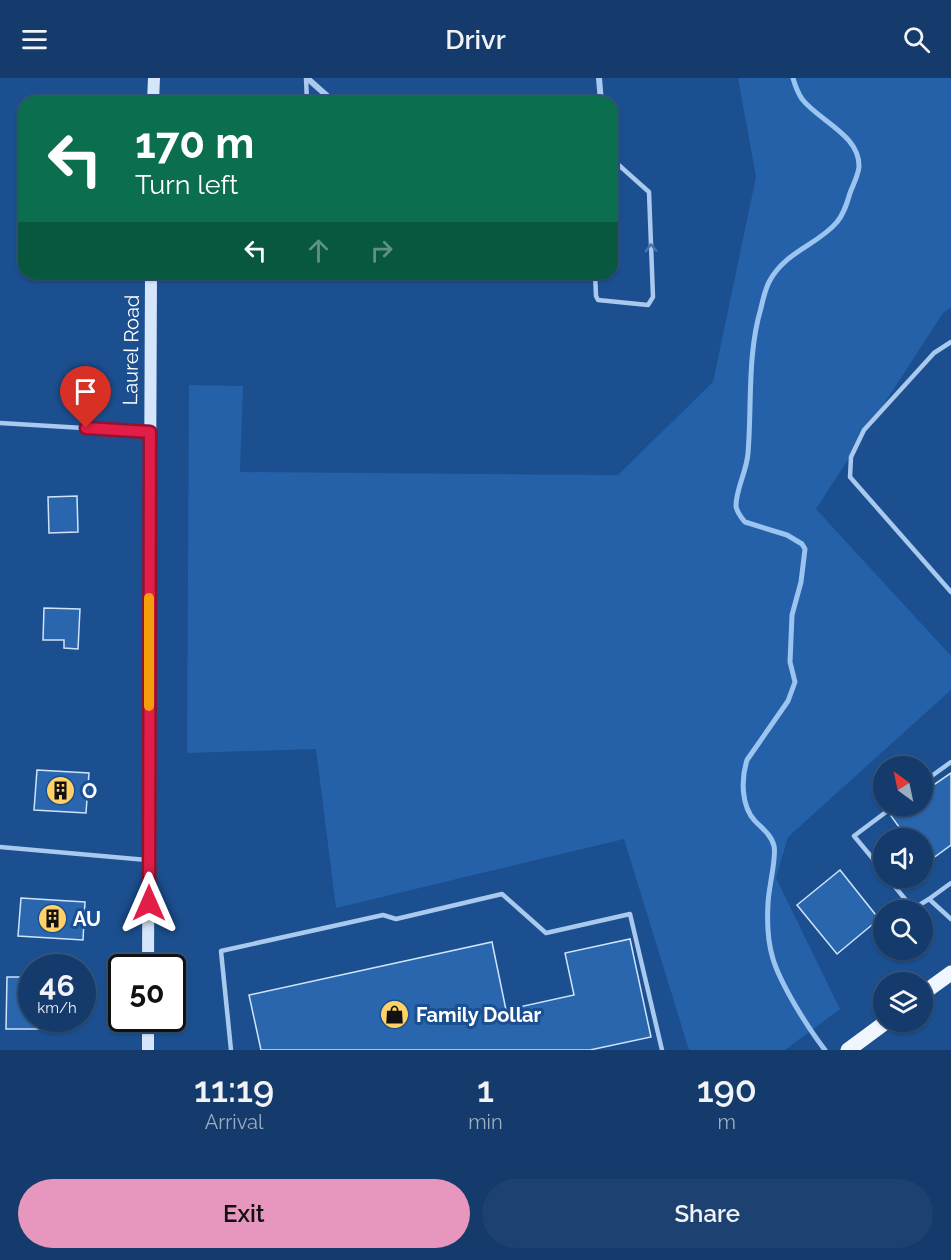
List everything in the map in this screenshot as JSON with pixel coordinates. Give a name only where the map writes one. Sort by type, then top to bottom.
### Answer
[{"type":"main road","points":[[153,96],[154,78]]},
{"type":"main road","name":"Laurel Road","points":[[148,954],[152,279]]},
{"type":"main road","points":[[933,986],[951,973]]},
{"type":"main road","points":[[148,1032],[148,1050]]},
{"type":"main road","points":[[848,1050],[873,1032]]},
{"type":"street","points":[[307,78],[327,96]]},
{"type":"street","points":[[599,78],[600,96]]},
{"type":"lane","points":[[307,78],[307,96]]},
{"type":"lane","points":[[595,279],[598,300],[648,305],[653,297],[649,192],[618,164]]},
{"type":"lane","points":[[951,342],[934,353],[864,430],[851,457],[850,477],[951,592]]},
{"type":"lane","points":[[0,423],[150,432]]},
{"type":"lane","points":[[933,775],[951,762]]},
{"type":"lane","points":[[873,859],[854,836],[881,816]]},
{"type":"lane","points":[[0,847],[149,861]]},
{"type":"lane","points":[[896,888],[913,909],[951,883]]},
{"type":"lane","points":[[231,1050],[221,951],[383,915],[396,919],[501,894],[546,933],[630,914],[662,1050]]},
{"type":"lane","points":[[929,899],[951,918]]},
{"type":"shaded area","points":[[738,78],[951,78],[951,307],[943,313],[816,509],[951,656],[951,690],[878,756],[873,756],[873,760],[788,837],[776,878],[840,1009],[785,1050],[689,1050],[624,839],[336,908],[316,749],[187,753],[189,385],[243,386],[240,472],[618,475],[713,382],[756,177]]},
{"type":"building","points":[[77,496],[78,532],[49,533],[48,497]]},
{"type":"building","points":[[44,608],[80,609],[78,649],[64,648],[64,640],[43,640]]},
{"type":"building","name":"O","points":[[37,770],[89,773],[86,813],[34,810]]},
{"type":"building","points":[[951,773],[951,845],[933,858],[933,828],[900,828],[891,816],[933,816],[933,785]]},
{"type":"building","points":[[840,870],[873,911],[873,924],[837,954],[797,905]]},
{"type":"building","name":"AU","points":[[21,898],[85,902],[83,940],[18,936]]},
{"type":"building","points":[[630,939],[651,1037],[590,1050],[261,1050],[249,995],[492,942],[506,1010],[574,995],[565,953]]},
{"type":"building","points":[[7,977],[18,977],[18,1029],[6,1029]]},
{"type":"waterway","points":[[793,78],[802,99],[809,107],[837,129],[853,146],[858,156],[859,167],[842,216],[821,237],[793,255],[776,271],[766,288],[757,326],[752,362],[748,453],[736,506],[745,522],[787,535],[802,544],[805,549],[801,582],[792,615],[790,662],[795,682],[788,701],[747,760],[743,784],[750,815],[769,836],[775,851],[768,898],[769,939],[773,959],[796,1006],[825,1050]]},
{"type":"slow traffic","points":[[149,598],[149,706]]},
{"type":"place","name":"O","points":[[61,791]]},
{"type":"place","name":"AU","points":[[52,919]]},
{"type":"place","name":"Family Dollar","points":[[395,1015]]},
{"type":"route","points":[[86,428],[150,432],[149,903]]}]
